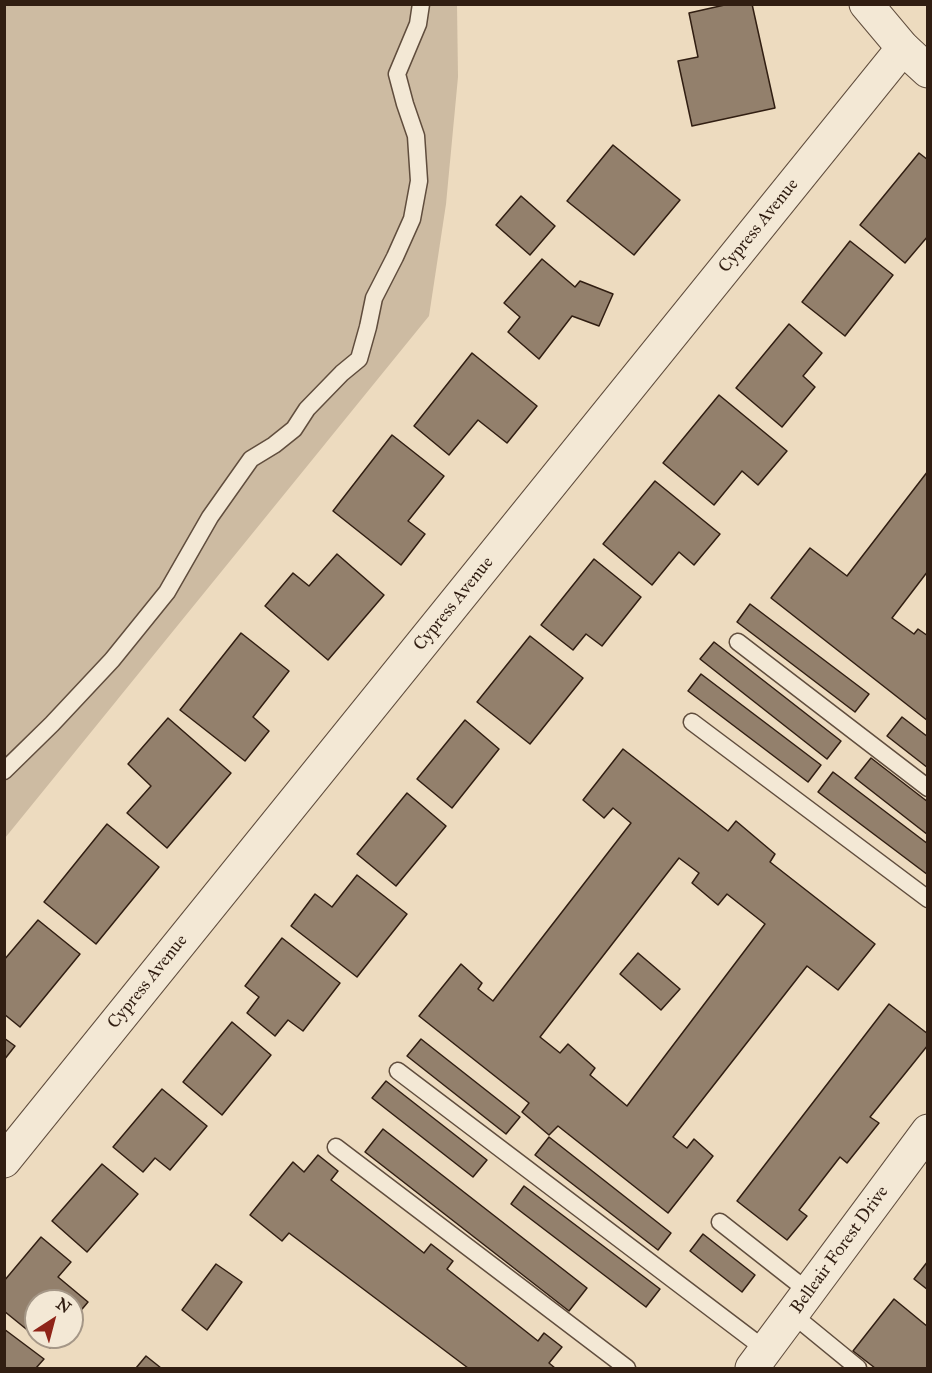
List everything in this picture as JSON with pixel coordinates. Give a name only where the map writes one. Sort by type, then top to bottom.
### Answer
[{"type":"street","points":[[866,4],[903,48],[927,71]]},
{"type":"street","name":"Cypress Avenue","points":[[4,1161],[903,48]]},
{"type":"street","name":"Belleair Forest Drive","points":[[759,1359],[927,1131]]},
{"type":"lane","points":[[4,771],[52,724],[111,660],[167,592],[210,517],[251,459],[294,429],[307,409],[359,359],[374,298],[412,219],[419,181],[416,136],[397,74],[418,24],[420,4]]},
{"type":"lane","points":[[738,642],[927,788]]},
{"type":"lane","points":[[692,722],[927,899]]},
{"type":"lane","points":[[398,1071],[759,1359]]},
{"type":"lane","points":[[336,1147],[627,1368]]},
{"type":"lane","points":[[720,1222],[801,1303],[858,1368]]},
{"type":"shaded area","points":[[5,5],[457,5],[458,77],[446,204],[429,316],[5,838]]},
{"type":"building","points":[[729,4],[752,4],[775,108],[692,126],[678,61],[698,57],[689,13]]},
{"type":"building","points":[[613,145],[680,200],[634,255],[567,201]]},
{"type":"building","points":[[919,153],[928,160],[928,236],[905,263],[860,225]]},
{"type":"building","points":[[521,196],[555,226],[530,255],[496,225]]},
{"type":"building","points":[[850,241],[893,275],[845,336],[802,302]]},
{"type":"building","points":[[542,259],[575,287],[580,281],[613,294],[599,326],[572,316],[539,359],[508,332],[520,317],[504,303]]},
{"type":"building","points":[[789,324],[822,353],[803,376],[815,387],[782,427],[736,388]]},
{"type":"building","points":[[472,353],[537,406],[507,443],[478,420],[449,455],[414,426]]},
{"type":"building","points":[[719,395],[787,451],[758,485],[742,471],[714,505],[663,463]]},
{"type":"building","points":[[392,435],[444,476],[408,521],[425,534],[401,565],[333,511]]},
{"type":"building","points":[[928,471],[928,571],[892,618],[914,634],[918,629],[928,636],[928,721],[771,598],[810,548],[847,576]]},
{"type":"building","points":[[655,481],[720,534],[694,565],[679,552],[652,585],[603,544]]},
{"type":"building","points":[[337,554],[384,595],[328,660],[265,606],[293,573],[309,586]]},
{"type":"building","points":[[594,559],[641,597],[602,646],[586,634],[573,650],[541,625]]},
{"type":"building","points":[[750,604],[869,694],[855,712],[737,622]]},
{"type":"building","points":[[241,633],[289,671],[253,717],[269,731],[245,761],[180,710]]},
{"type":"building","points":[[530,636],[583,678],[530,744],[477,702]]},
{"type":"building","points":[[714,642],[841,741],[827,759],[700,659]]},
{"type":"building","points":[[701,674],[821,765],[808,782],[688,691]]},
{"type":"building","points":[[902,717],[928,737],[928,768],[887,736]]},
{"type":"building","points":[[168,718],[231,773],[167,848],[127,813],[151,786],[128,764]]},
{"type":"building","points":[[465,720],[499,749],[452,808],[417,779]]},
{"type":"building","points":[[623,749],[728,831],[736,821],[775,854],[770,862],[875,944],[838,990],[807,966],[673,1137],[687,1148],[694,1139],[713,1156],[668,1213],[558,1126],[549,1135],[522,1112],[529,1103],[419,1016],[461,964],[482,983],[478,989],[493,1001],[631,823],[613,808],[604,818],[583,800]],"holes":[[[679,858],[699,873],[692,883],[718,905],[727,894],[765,924],[627,1106],[590,1075],[595,1068],[568,1044],[560,1053],[540,1037]]]},
{"type":"building","points":[[871,758],[928,802],[928,835],[855,778]]},
{"type":"building","points":[[833,772],[928,844],[928,875],[818,792]]},
{"type":"building","points":[[407,793],[446,826],[396,886],[357,854]]},
{"type":"building","points":[[107,824],[159,867],[96,944],[44,902]]},
{"type":"building","points":[[357,875],[407,914],[357,977],[291,926],[315,894],[332,907]]},
{"type":"building","points":[[38,920],[80,954],[20,1027],[4,1014],[4,960]]},
{"type":"building","points":[[282,938],[340,983],[303,1031],[288,1020],[275,1036],[247,1013],[259,997],[245,986]]},
{"type":"building","points":[[638,953],[680,989],[661,1010],[620,974]]},
{"type":"building","points":[[889,1004],[928,1034],[928,1045],[870,1117],[879,1123],[847,1163],[840,1157],[799,1210],[807,1216],[787,1240],[737,1201]]},
{"type":"building","points":[[232,1022],[271,1055],[222,1115],[183,1082]]},
{"type":"building","points":[[4,1038],[15,1046],[4,1060]]},
{"type":"building","points":[[421,1039],[520,1117],[506,1134],[407,1056]]},
{"type":"building","points":[[386,1081],[487,1160],[473,1177],[372,1098]]},
{"type":"building","points":[[162,1089],[207,1126],[170,1170],[155,1158],[143,1172],[113,1147]]},
{"type":"building","points":[[383,1129],[587,1288],[569,1311],[365,1152]]},
{"type":"building","points":[[549,1137],[671,1233],[658,1250],[535,1155]]},
{"type":"building","points":[[318,1155],[338,1171],[331,1180],[424,1253],[431,1244],[453,1261],[447,1269],[538,1341],[544,1333],[562,1347],[549,1363],[555,1368],[468,1368],[289,1233],[282,1241],[250,1215],[293,1162],[304,1172]]},
{"type":"building","points":[[102,1164],[138,1194],[87,1252],[52,1221]]},
{"type":"building","points":[[524,1186],[660,1289],[646,1307],[511,1204]]},
{"type":"building","points":[[703,1234],[755,1275],[742,1292],[690,1251]]},
{"type":"building","points":[[41,1237],[71,1262],[58,1277],[72,1289],[24,1289],[24,1327],[4,1311],[4,1281]]},
{"type":"building","points":[[928,1261],[928,1290],[914,1279]]},
{"type":"building","points":[[216,1264],[242,1282],[207,1330],[182,1310]]},
{"type":"building","points":[[894,1299],[928,1327],[928,1368],[875,1368],[853,1351]]},
{"type":"building","points":[[4,1329],[24,1344],[24,1349],[31,1349],[44,1359],[36,1368],[4,1368]]},
{"type":"building","points":[[146,1356],[161,1368],[136,1368]]}]
